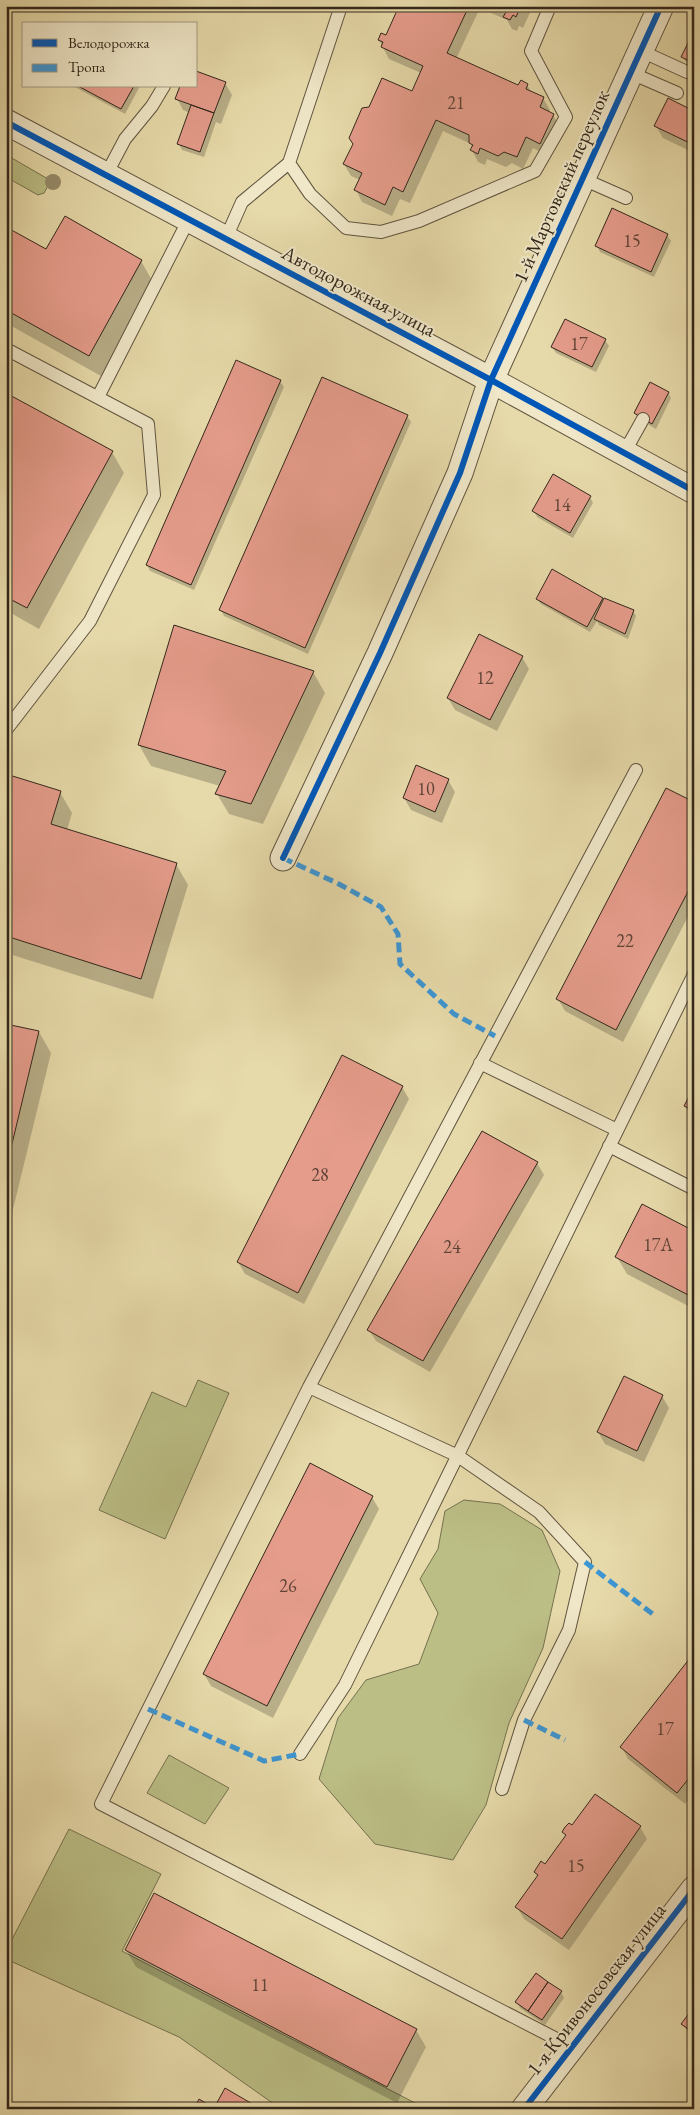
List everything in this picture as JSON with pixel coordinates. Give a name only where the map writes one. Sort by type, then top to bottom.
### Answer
[{"type":"street","name":"1-й Мартовский переулок","points":[[283,858],[380,653],[460,473],[492,380],[661,6]]},
{"type":"street","name":"Автодорожная улица","points":[[6,122],[492,380],[694,491]]},
{"type":"street","name":"1-я Кривоносовская улица","points":[[527,2108],[694,1889]]},
{"type":"lane","points":[[226,238],[242,202],[289,163],[341,6]]},
{"type":"lane","points":[[289,163],[310,194],[346,228],[381,232],[419,220],[535,171],[566,117],[531,51],[550,6]]},
{"type":"lane","points":[[636,62],[687,72]]},
{"type":"lane","points":[[636,62],[676,93]]},
{"type":"lane","points":[[106,175],[125,139],[152,106],[163,88]]},
{"type":"lane","points":[[583,179],[626,198]]},
{"type":"lane","points":[[98,397],[189,219]]},
{"type":"lane","points":[[6,349],[148,424],[154,495],[90,621],[6,730]]},
{"type":"lane","points":[[624,453],[643,419]]},
{"type":"lane","points":[[572,2047],[100,1804],[310,1387],[636,770]]},
{"type":"lane","points":[[300,1754],[346,1686],[694,974]]},
{"type":"lane","points":[[480,1063],[617,1130]]},
{"type":"lane","points":[[610,1146],[694,1189]]},
{"type":"lane","points":[[310,1387],[458,1456],[539,1512],[585,1562],[569,1630],[524,1720],[502,1789]]},
{"type":"green space","points":[[10,157],[48,179],[49,184],[44,193],[38,195],[6,177],[6,158]]},
{"type":"green space","points":[[198,1380],[229,1393],[165,1539],[99,1510],[152,1392],[186,1407]]},
{"type":"green space","points":[[464,1500],[500,1504],[542,1530],[560,1571],[543,1648],[509,1723],[486,1805],[453,1860],[375,1844],[319,1779],[338,1718],[366,1680],[419,1664],[438,1613],[420,1579],[438,1549],[445,1511]]},
{"type":"green space","points":[[169,1755],[229,1788],[205,1824],[147,1793]]},
{"type":"green space","points":[[69,1829],[161,1874],[122,1951],[415,2103],[411,2109],[281,2109],[179,2037],[6,1959],[6,1951]]},
{"type":"building","points":[[399,6],[469,6],[447,53],[518,85],[521,80],[528,84],[526,89],[544,97],[540,107],[554,114],[540,144],[526,137],[517,157],[504,152],[498,156],[480,148],[478,154],[470,150],[473,145],[469,143],[469,135],[436,120],[403,192],[393,187],[385,205],[354,190],[362,173],[343,164],[353,144],[349,138],[362,108],[369,107],[382,78],[412,91],[423,66],[381,47],[383,42],[378,40],[381,33],[386,35]]},
{"type":"building","points":[[494,6],[521,6],[516,17],[513,15],[510,20],[503,17],[506,12]]},
{"type":"building","points":[[694,31],[694,63],[681,57]]},
{"type":"building","points":[[198,72],[226,82],[214,113],[175,99],[179,88],[198,88]]},
{"type":"building","points":[[82,88],[133,88],[121,109]]},
{"type":"building","points":[[668,98],[694,111],[694,145],[654,126]]},
{"type":"building","points":[[191,105],[214,113],[200,152],[177,144]]},
{"type":"building","points":[[612,208],[668,234],[651,272],[595,246]]},
{"type":"building","points":[[65,216],[142,260],[89,356],[6,310],[6,227],[46,249]]},
{"type":"building","points":[[565,319],[606,339],[592,367],[551,347]]},
{"type":"building","points":[[236,360],[281,380],[191,585],[146,565]]},
{"type":"building","points":[[322,377],[408,415],[305,648],[219,610]]},
{"type":"building","points":[[650,382],[669,392],[652,424],[634,413]]},
{"type":"building","points":[[6,393],[113,451],[27,608],[6,597]]},
{"type":"building","points":[[553,474],[591,496],[570,533],[532,511]]},
{"type":"building","points":[[552,569],[603,598],[587,627],[536,599]]},
{"type":"building","points":[[604,598],[634,610],[625,634],[594,619]]},
{"type":"building","points":[[174,625],[314,671],[251,804],[215,794],[226,771],[138,745]]},
{"type":"building","points":[[479,634],[523,656],[490,720],[447,698]]},
{"type":"building","points":[[416,765],[449,779],[435,812],[403,798]]},
{"type":"building","points":[[6,774],[61,791],[51,824],[177,863],[141,979],[6,936]]},
{"type":"building","points":[[666,788],[694,802],[694,880],[616,1030],[556,999]]},
{"type":"building","points":[[6,1024],[39,1031],[6,1169]]},
{"type":"building","points":[[342,1055],[403,1086],[298,1293],[237,1262]]},
{"type":"building","points":[[694,1087],[694,1111],[684,1106]]},
{"type":"building","points":[[482,1131],[538,1162],[423,1361],[367,1330]]},
{"type":"building","points":[[642,1204],[694,1231],[694,1298],[615,1257]]},
{"type":"building","points":[[624,1376],[663,1395],[637,1451],[597,1432]]},
{"type":"building","points":[[310,1463],[373,1496],[267,1706],[203,1674]]},
{"type":"building","points":[[694,1653],[694,1772],[677,1793],[620,1747]]},
{"type":"building","points":[[595,1794],[641,1826],[562,1939],[515,1907],[538,1875],[534,1872],[541,1861],[545,1864],[566,1835],[562,1832],[565,1827],[569,1823],[572,1825]]},
{"type":"building","points":[[154,1893],[417,2029],[387,2087],[125,1950]]},
{"type":"building","points":[[536,1973],[548,1982],[528,2011],[515,2002]]},
{"type":"building","points":[[548,1982],[562,1991],[542,2020],[528,2011]]},
{"type":"building","points":[[694,2007],[694,2033],[681,2024]]},
{"type":"building","points":[[225,2088],[261,2109],[194,2109],[199,2099],[214,2108]]},
{"type":"marked path","points":[[283,858],[337,883],[381,907],[398,934],[400,964],[454,1014],[495,1036]]},
{"type":"marked path","points":[[585,1562],[654,1615]]},
{"type":"marked path","points":[[148,1709],[264,1761],[300,1754]]},
{"type":"marked path","points":[[524,1720],[565,1740]]},
{"type":"cycle path","points":[[283,858],[380,653],[460,473],[491,380],[661,6]]},
{"type":"cycle path","points":[[6,122],[491,380],[694,491]]},
{"type":"cycle path","points":[[524,2109],[694,1889]]}]
